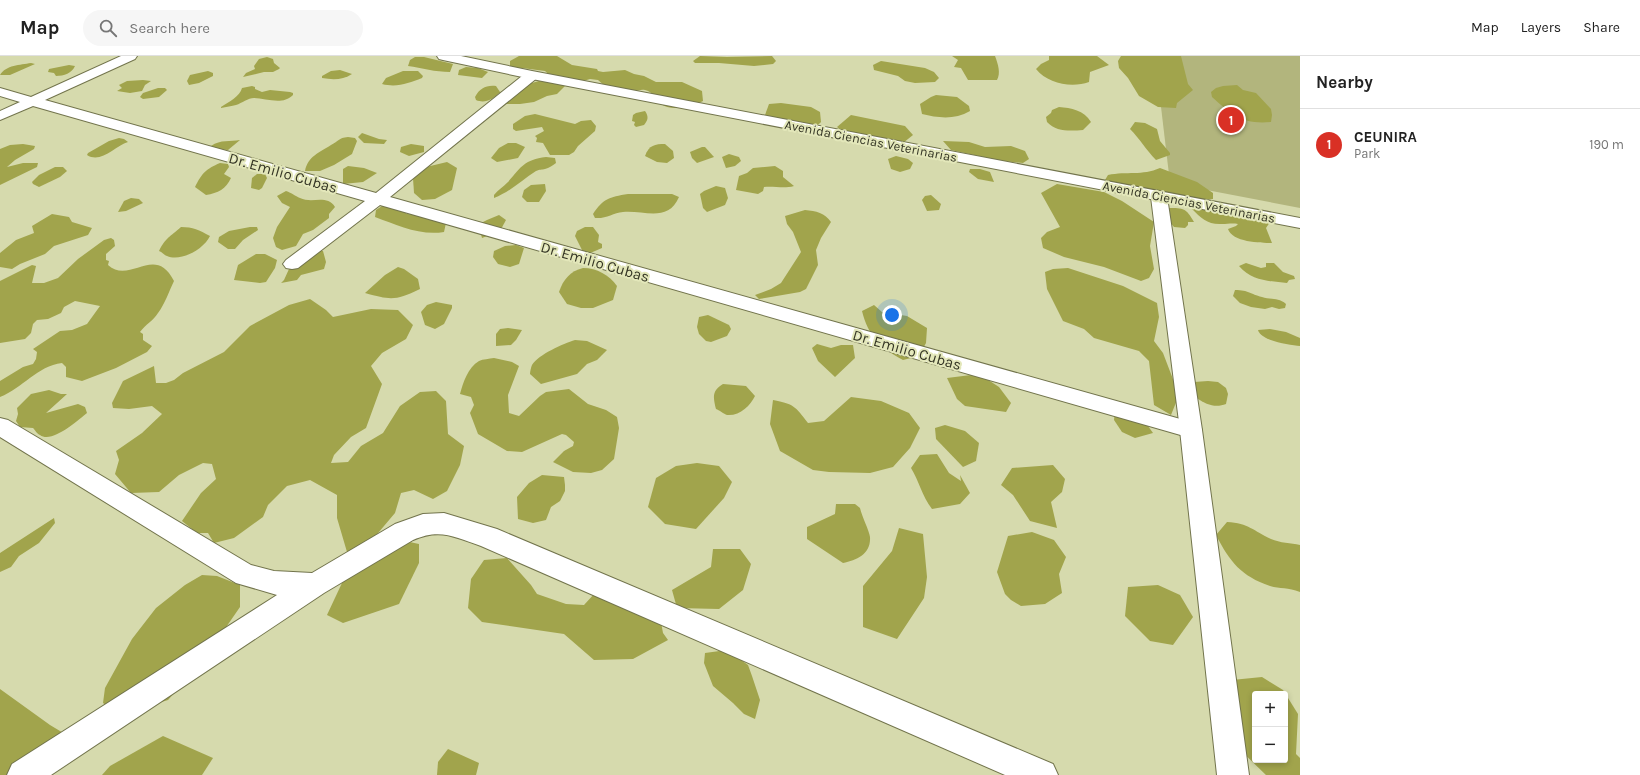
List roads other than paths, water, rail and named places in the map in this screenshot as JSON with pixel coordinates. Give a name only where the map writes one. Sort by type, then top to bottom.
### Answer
[{"type":"street","points":[[0,116],[131,56]]},
{"type":"street","name":"Avenida Ciencias Veterinarias","points":[[443,56],[532,75],[1300,223]]},
{"type":"street","points":[[292,264],[377,200],[532,75]]},
{"type":"street","name":"Dr. Emilio Cubas","points":[[0,92],[1191,430]]},
{"type":"street","points":[[1159,197],[1191,430],[1233,775]]},
{"type":"street","points":[[0,426],[245,574],[274,582],[315,585]]},
{"type":"street","points":[[23,775],[315,585],[404,532],[423,524],[444,523],[488,537],[1042,775]]},
{"type":"place","name":"CEUNIRA","points":[[1231,120]]}]
